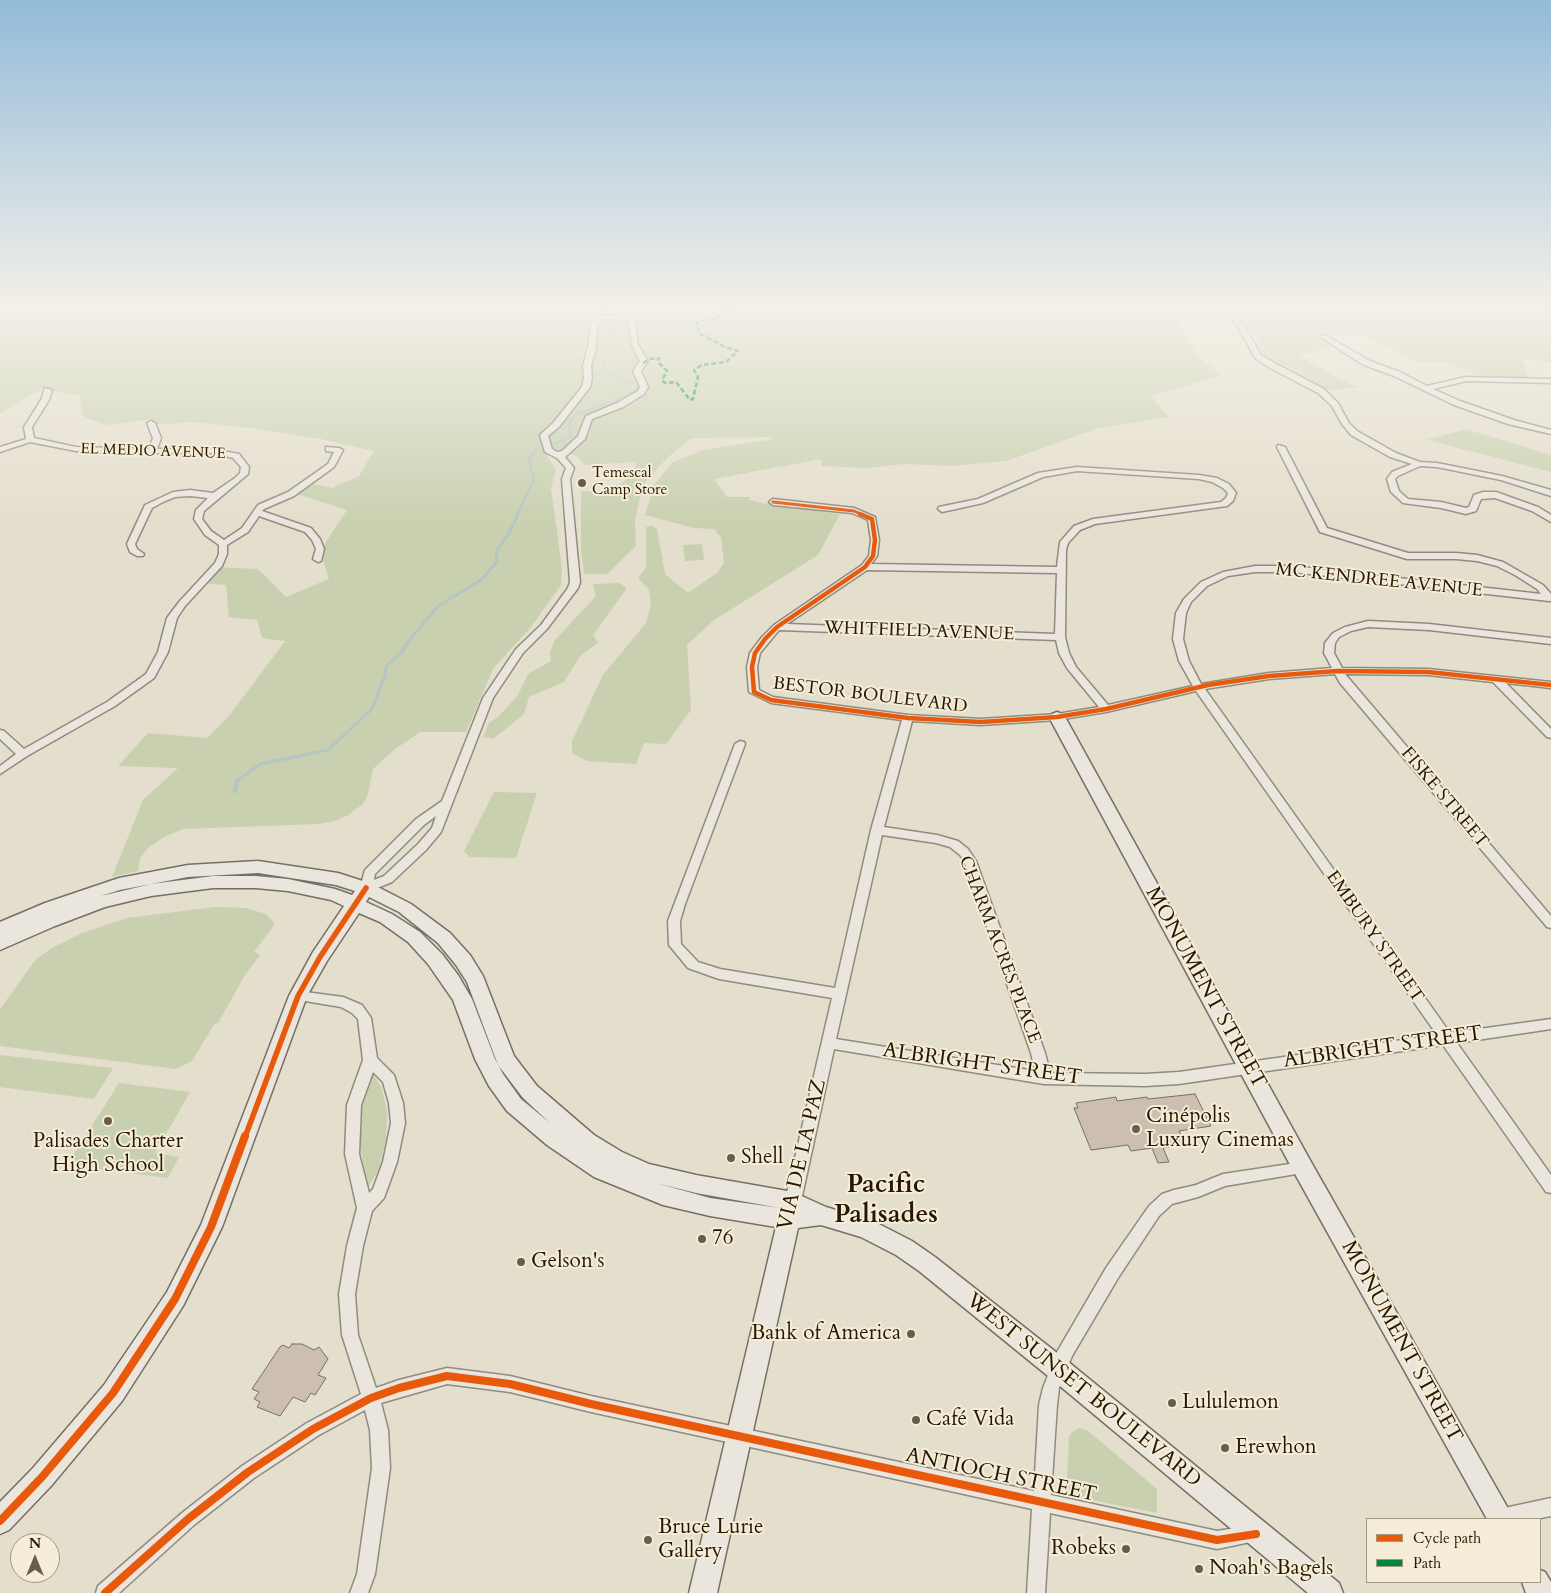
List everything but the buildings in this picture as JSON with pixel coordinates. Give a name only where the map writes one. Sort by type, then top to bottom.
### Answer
[{"type":"main road","name":"MONUMENT STREET","points":[[1057,718],[1303,1168],[1500,1518]]},
{"type":"main road","name":"WEST SUNSET BOULEVARD","points":[[0,929],[51,906],[119,884],[188,871],[258,867],[338,879],[361,895],[386,918],[414,937],[435,959],[452,980],[462,999],[485,1059],[496,1080],[514,1105],[560,1143],[602,1171],[663,1196],[710,1207],[791,1210],[821,1215],[867,1229],[904,1248],[927,1264],[1057,1368],[1329,1593]]},
{"type":"main road","name":"WEST SUNSET BOULEVARD","points":[[0,943],[49,920],[101,902],[151,890],[214,882],[256,882],[288,885],[335,895],[361,895]]},
{"type":"main road","points":[[0,1521],[42,1477],[113,1394],[175,1299],[211,1227],[298,996],[320,957],[361,895]]},
{"type":"main road","name":"VIA DE LA PAZ","points":[[703,1593],[791,1210]]},
{"type":"street","points":[[361,895],[388,879],[422,847],[437,829],[488,698],[519,651],[544,628],[574,588],[566,479],[570,468],[560,456],[548,450],[544,435],[556,425],[586,387],[587,380]]},
{"type":"street","points":[[560,456],[582,437],[589,418],[620,405],[641,392],[644,387],[641,380]]},
{"type":"street","points":[[1302,380],[1321,390],[1335,405],[1346,424],[1354,433],[1393,454],[1419,464],[1437,465],[1502,478],[1551,493]]},
{"type":"street","points":[[1408,380],[1481,412],[1551,432]]},
{"type":"street","points":[[1426,388],[1460,380]]},
{"type":"street","points":[[1523,380],[1551,381]]},
{"type":"street","points":[[0,450],[30,440],[28,427],[45,400],[48,390]]},
{"type":"street","points":[[151,423],[157,438],[152,451]]},
{"type":"street","name":"EL MEDIO AVENUE","points":[[30,440],[76,449],[213,451],[236,456],[245,467],[244,474],[200,510],[198,519],[208,532],[223,544]]},
{"type":"street","points":[[1280,447],[1323,530],[1407,556],[1463,556],[1500,564],[1540,587],[1550,598]]},
{"type":"street","points":[[0,771],[23,754],[111,704],[150,676],[163,652],[172,618],[218,564],[223,554],[223,544],[245,530],[261,507],[301,488],[331,465],[339,450],[329,449]]},
{"type":"street","points":[[1419,464],[1395,474],[1391,479],[1395,492],[1406,501],[1441,505],[1466,511],[1473,509],[1477,497],[1483,494],[1509,499],[1535,509],[1551,520]]},
{"type":"street","points":[[942,509],[980,501],[1041,476],[1077,469],[1206,478],[1226,486],[1232,493],[1230,499],[1224,504],[1111,519],[1078,528],[1064,542],[1061,570],[1060,637],[1064,653],[1072,668],[1106,710]]},
{"type":"street","points":[[140,554],[133,550],[131,544],[138,524],[148,507],[173,495],[190,493],[215,496]]},
{"type":"street","points":[[773,502],[854,512],[872,519],[875,540],[874,556],[865,567]]},
{"type":"street","points":[[256,512],[308,530],[316,539],[320,549],[318,560]]},
{"type":"street","points":[[865,567],[1061,570]]},
{"type":"street","name":"BESTOR BOULEVARD","points":[[865,567],[777,627],[765,639],[755,653],[752,667],[754,692],[770,700],[908,718],[981,722],[1057,718],[1106,710],[1198,687],[1269,676],[1337,672],[1428,672],[1551,685]]},
{"type":"street","name":"MC KENDREE AVENUE","points":[[1198,687],[1184,661],[1178,639],[1181,613],[1187,601],[1204,584],[1226,574],[1255,569],[1292,568],[1550,598]]},
{"type":"street","points":[[1337,672],[1329,653],[1330,643],[1336,635],[1342,632],[1368,624],[1438,628],[1551,641]]},
{"type":"street","name":"WHITFIELD AVENUE","points":[[777,627],[1060,637]]},
{"type":"street","name":"FISKE STREET","points":[[1337,672],[1551,924]]},
{"type":"street","points":[[1497,680],[1551,735]]},
{"type":"street","name":"EMBURY STREET","points":[[1198,687],[1551,1187]]},
{"type":"street","name":"VIA DE LA PAZ","points":[[791,1210],[877,830],[908,718]]},
{"type":"street","points":[[0,733],[23,754]]},
{"type":"street","points":[[740,744],[679,904],[674,921],[675,945],[693,965],[719,974],[841,994]]},
{"type":"street","points":[[361,895],[369,874],[420,822],[447,803]]},
{"type":"street","name":"CHARM ACRES PLACE","points":[[877,830],[937,839],[954,844],[964,852],[970,861],[1038,1053],[1044,1078]]},
{"type":"street","points":[[298,996],[343,1002],[357,1009],[364,1018],[370,1060],[354,1105],[352,1154],[365,1208],[355,1246],[347,1294],[350,1335],[371,1398],[379,1430],[382,1468],[366,1574],[359,1593]]},
{"type":"street","name":"ALBRIGHT STREET","points":[[829,1043],[1044,1078],[1145,1080],[1179,1078],[1551,1024]]},
{"type":"street","points":[[365,1208],[379,1193],[390,1162],[398,1123],[396,1103],[388,1078],[370,1060]]},
{"type":"street","points":[[1036,1593],[1048,1405],[1057,1368],[1073,1337],[1112,1273],[1150,1217],[1167,1199],[1198,1191],[1223,1180],[1303,1168]]},
{"type":"street","name":"ANTIOCH STREET","points":[[104,1593],[188,1519],[248,1472],[313,1429],[371,1398],[399,1388],[447,1376],[510,1384],[591,1404],[1217,1540],[1256,1534]]},
{"type":"street","points":[[1500,1518],[1551,1507]]},
{"type":"green space","points":[[0,380],[1204,380],[1150,396],[1169,417],[1099,428],[1006,461],[953,466],[904,464],[866,468],[822,466],[821,459],[714,479],[727,497],[750,497],[750,500],[763,503],[840,514],[818,555],[714,620],[687,645],[691,710],[666,744],[644,743],[636,764],[587,761],[572,753],[572,741],[603,675],[646,623],[651,605],[649,590],[638,578],[646,567],[646,527],[652,526],[657,529],[665,574],[688,593],[717,573],[724,563],[721,537],[714,529],[695,528],[645,515],[654,485],[673,462],[703,450],[774,439],[771,437],[691,438],[666,459],[643,485],[635,520],[636,546],[607,574],[584,574],[581,548],[581,491],[611,491],[632,475],[637,462],[584,465],[578,457],[564,451],[546,454],[556,470],[551,488],[562,569],[561,585],[531,627],[493,669],[466,732],[420,732],[395,749],[373,769],[368,794],[363,804],[348,815],[335,821],[318,824],[183,829],[164,837],[149,847],[140,858],[138,871],[112,877],[143,800],[178,768],[118,766],[148,733],[207,738],[229,716],[285,641],[262,638],[257,620],[229,617],[226,585],[200,583],[215,567],[258,569],[286,597],[329,579],[320,551],[347,510],[294,493],[308,483],[332,488],[359,476],[374,451],[321,439],[252,428],[191,422],[154,425],[152,419],[107,425],[83,417],[80,396],[42,389],[0,414]]},
{"type":"green space","points":[[1308,380],[1344,380],[1358,388],[1327,390]]},
{"type":"green space","points":[[1466,429],[1551,455],[1551,472],[1427,440]]},
{"type":"green space","points":[[702,544],[704,560],[685,561],[683,545]]},
{"type":"green space","points":[[619,583],[627,588],[593,635],[598,643],[580,656],[564,682],[529,697],[524,714],[493,739],[483,737],[489,723],[498,717],[518,695],[528,674],[551,661],[550,652],[555,640],[596,596],[593,584]]},
{"type":"green space","points":[[494,792],[537,793],[516,858],[470,857],[464,851]]},
{"type":"green space","points":[[215,907],[246,908],[266,914],[275,924],[254,952],[260,955],[245,975],[218,1023],[215,1023],[192,1061],[176,1069],[0,1046],[0,1009],[36,959],[52,948],[82,933],[127,918]]},
{"type":"green space","points":[[0,1055],[113,1068],[94,1099],[0,1087]]},
{"type":"green space","points":[[373,1074],[381,1087],[387,1110],[386,1140],[379,1169],[368,1187],[360,1145],[359,1114],[363,1090]]},
{"type":"green space","points":[[119,1083],[190,1092],[155,1153],[179,1157],[168,1178],[67,1165]]},
{"type":"green space","points":[[1080,1428],[1088,1431],[1157,1489],[1157,1513],[1066,1495],[1069,1437],[1072,1432]]},
{"type":"waterway","points":[[553,444],[570,437],[570,421],[576,414],[620,399],[638,389],[637,384],[626,380]]},
{"type":"waterway","points":[[517,515],[534,479],[529,460],[536,449]]},
{"type":"waterway","points":[[236,786],[237,781],[260,764],[328,750],[372,709],[385,676],[386,666],[402,652],[406,644],[438,606],[481,580],[496,563],[497,550],[508,535],[518,514]]},
{"type":"waterway","points":[[235,791],[236,785]]},
{"type":"marked path","points":[[662,380],[665,383],[676,382],[690,400],[693,399],[697,380]]},
{"type":"cycle path","points":[[773,502],[854,511],[872,519],[875,540],[873,556],[865,567],[777,627],[755,653],[752,667],[754,692],[771,700],[908,718],[981,722],[1057,717],[1106,709],[1208,685],[1269,676],[1337,671],[1428,672],[1551,685]]},
{"type":"cycle path","points":[[0,1521],[42,1477],[113,1393],[175,1299],[211,1227],[298,996],[320,957],[366,888]]},
{"type":"cycle path","points":[[105,1593],[188,1519],[248,1472],[313,1429],[371,1398],[399,1388],[447,1376],[510,1384],[591,1404],[1217,1540],[1256,1534]]},
{"type":"place","name":"Temescal Camp Store","points":[[582,483]]},
{"type":"place","name":"Palisades Charter High School","points":[[108,1121]]},
{"type":"place","name":"Cinépolis Luxury Cinemas","points":[[1136,1129]]},
{"type":"place","name":"Shell","points":[[731,1158]]},
{"type":"place","name":"76","points":[[702,1239]]},
{"type":"place","name":"Gelson's","points":[[521,1262]]},
{"type":"place","name":"Bank of America","points":[[911,1334]]},
{"type":"place","name":"Lululemon","points":[[1172,1403]]},
{"type":"place","name":"Café Vida","points":[[916,1420]]},
{"type":"place","name":"Erewhon","points":[[1225,1448]]},
{"type":"place","name":"Bruce Lurie Gallery","points":[[648,1540]]},
{"type":"place","name":"Robeks","points":[[1126,1549]]},
{"type":"place","name":"Noah's Bagels","points":[[1199,1569]]},
{"type":"district","name":"Pacific Palisades","points":[[886,1201]]}]
